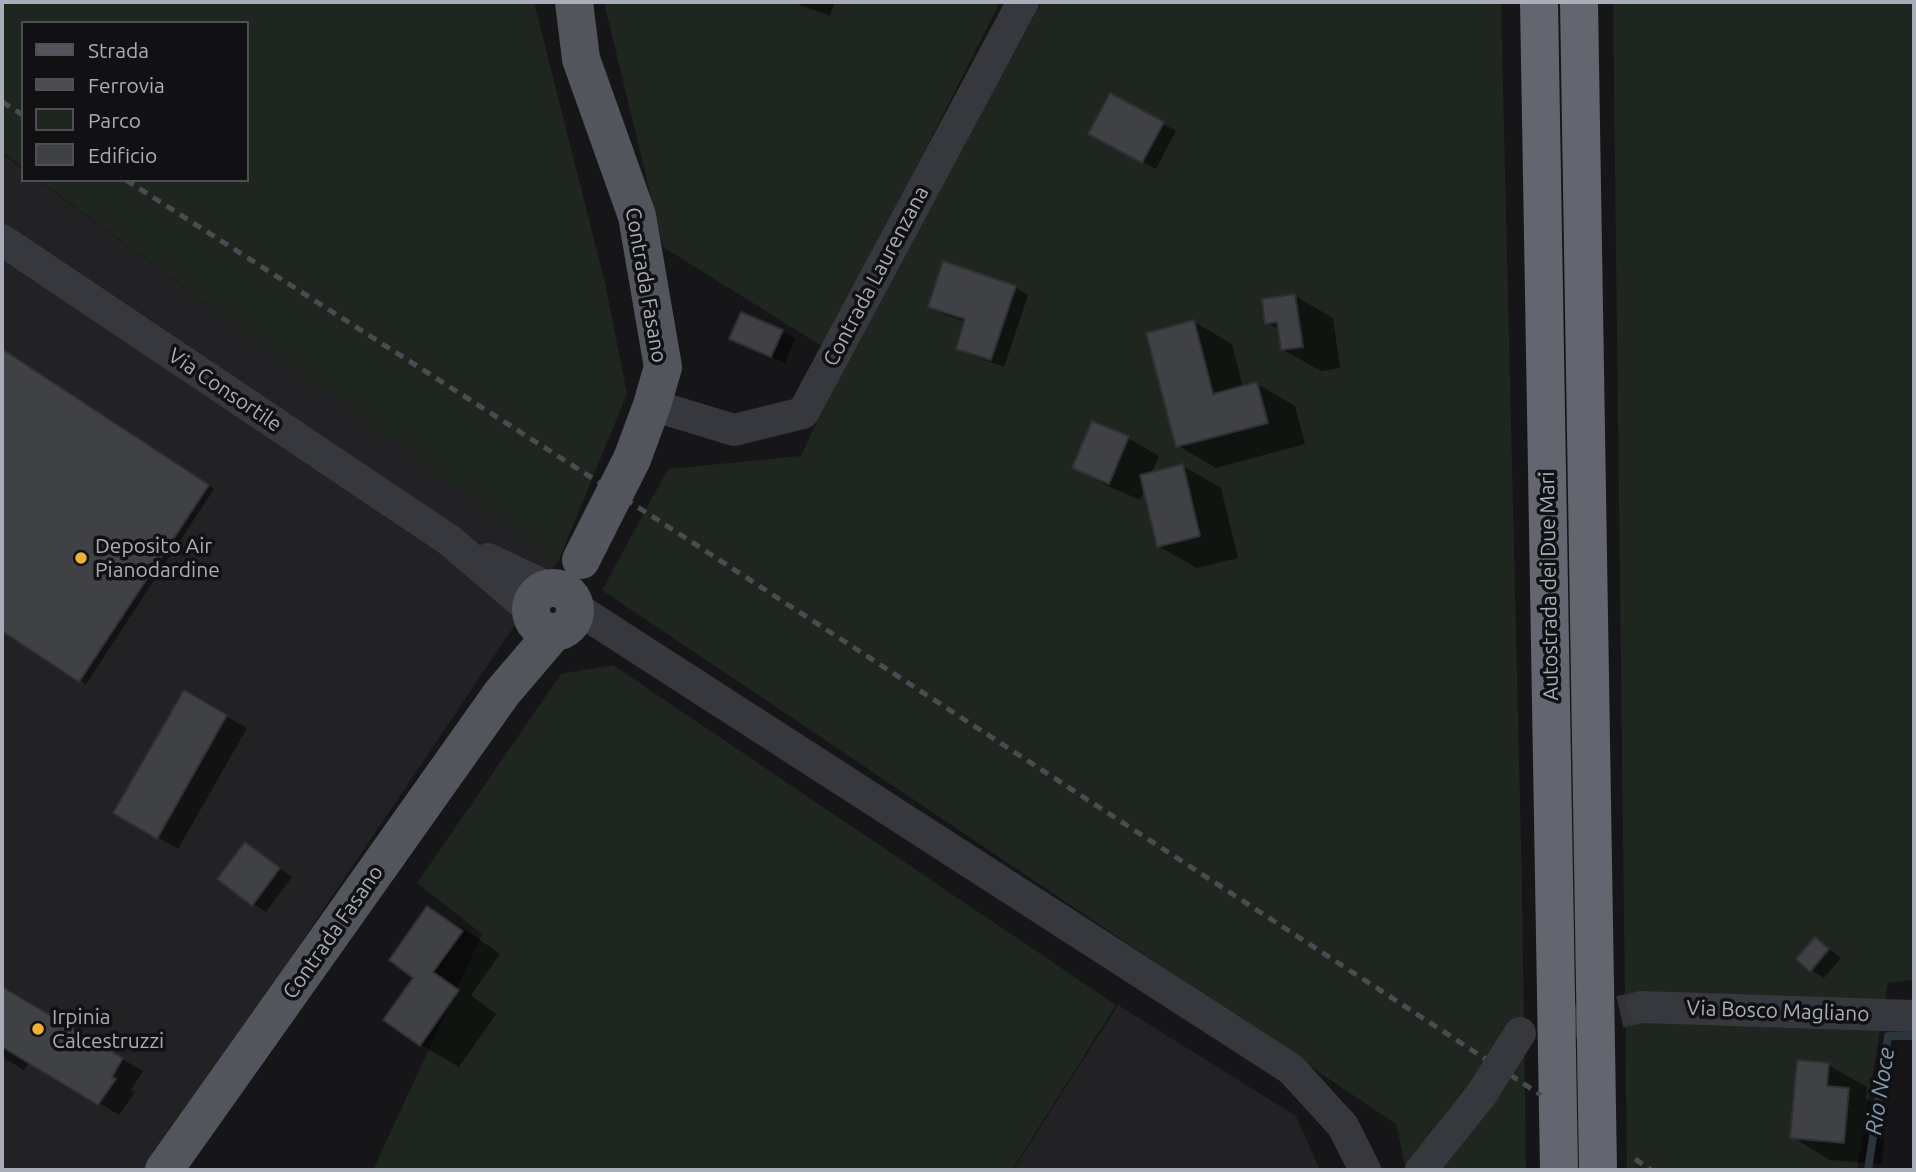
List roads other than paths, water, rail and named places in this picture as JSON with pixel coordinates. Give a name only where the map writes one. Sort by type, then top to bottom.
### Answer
[{"type":"highway","name":"Autostrada dei Due Mari","points":[[1539,2],[1559,1170]]},
{"type":"highway","name":"Autostrada dei Due Mari","points":[[1579,2],[1598,1170]]},
{"type":"main road","name":"Contrada Fasano","points":[[164,1170],[502,693],[559,604],[632,459],[652,405],[663,367],[637,216],[581,60],[573,2]]},
{"type":"street","name":"Contrada Laurenzana","points":[[652,405],[734,429],[803,413],[1023,2]]},
{"type":"street","name":"Via Consortile","points":[[2,240],[449,540],[655,660],[1291,1069],[1343,1126],[1365,1170]]},
{"type":"street","name":"Via Bosco Magliano","points":[[1642,1007],[1914,1016]]},
{"type":"street","points":[[1421,1170],[1481,1095],[1520,1033]]},
{"type":"waterway","name":"Rio Noce","points":[[1868,1170],[1888,1036],[1914,1036]]},
{"type":"tunnel","points":[[1573,1022],[1642,1007]]},
{"type":"railway","points":[[2,102],[21,114]]},
{"type":"railway","points":[[129,182],[661,522],[1541,1095]]},
{"type":"railway","points":[[1635,1159],[1651,1170]]},
{"type":"place","name":"Deposito Air Pianodardine","points":[[81,558]]},
{"type":"place","name":"Irpinia Calcestruzzi","points":[[38,1029]]}]
